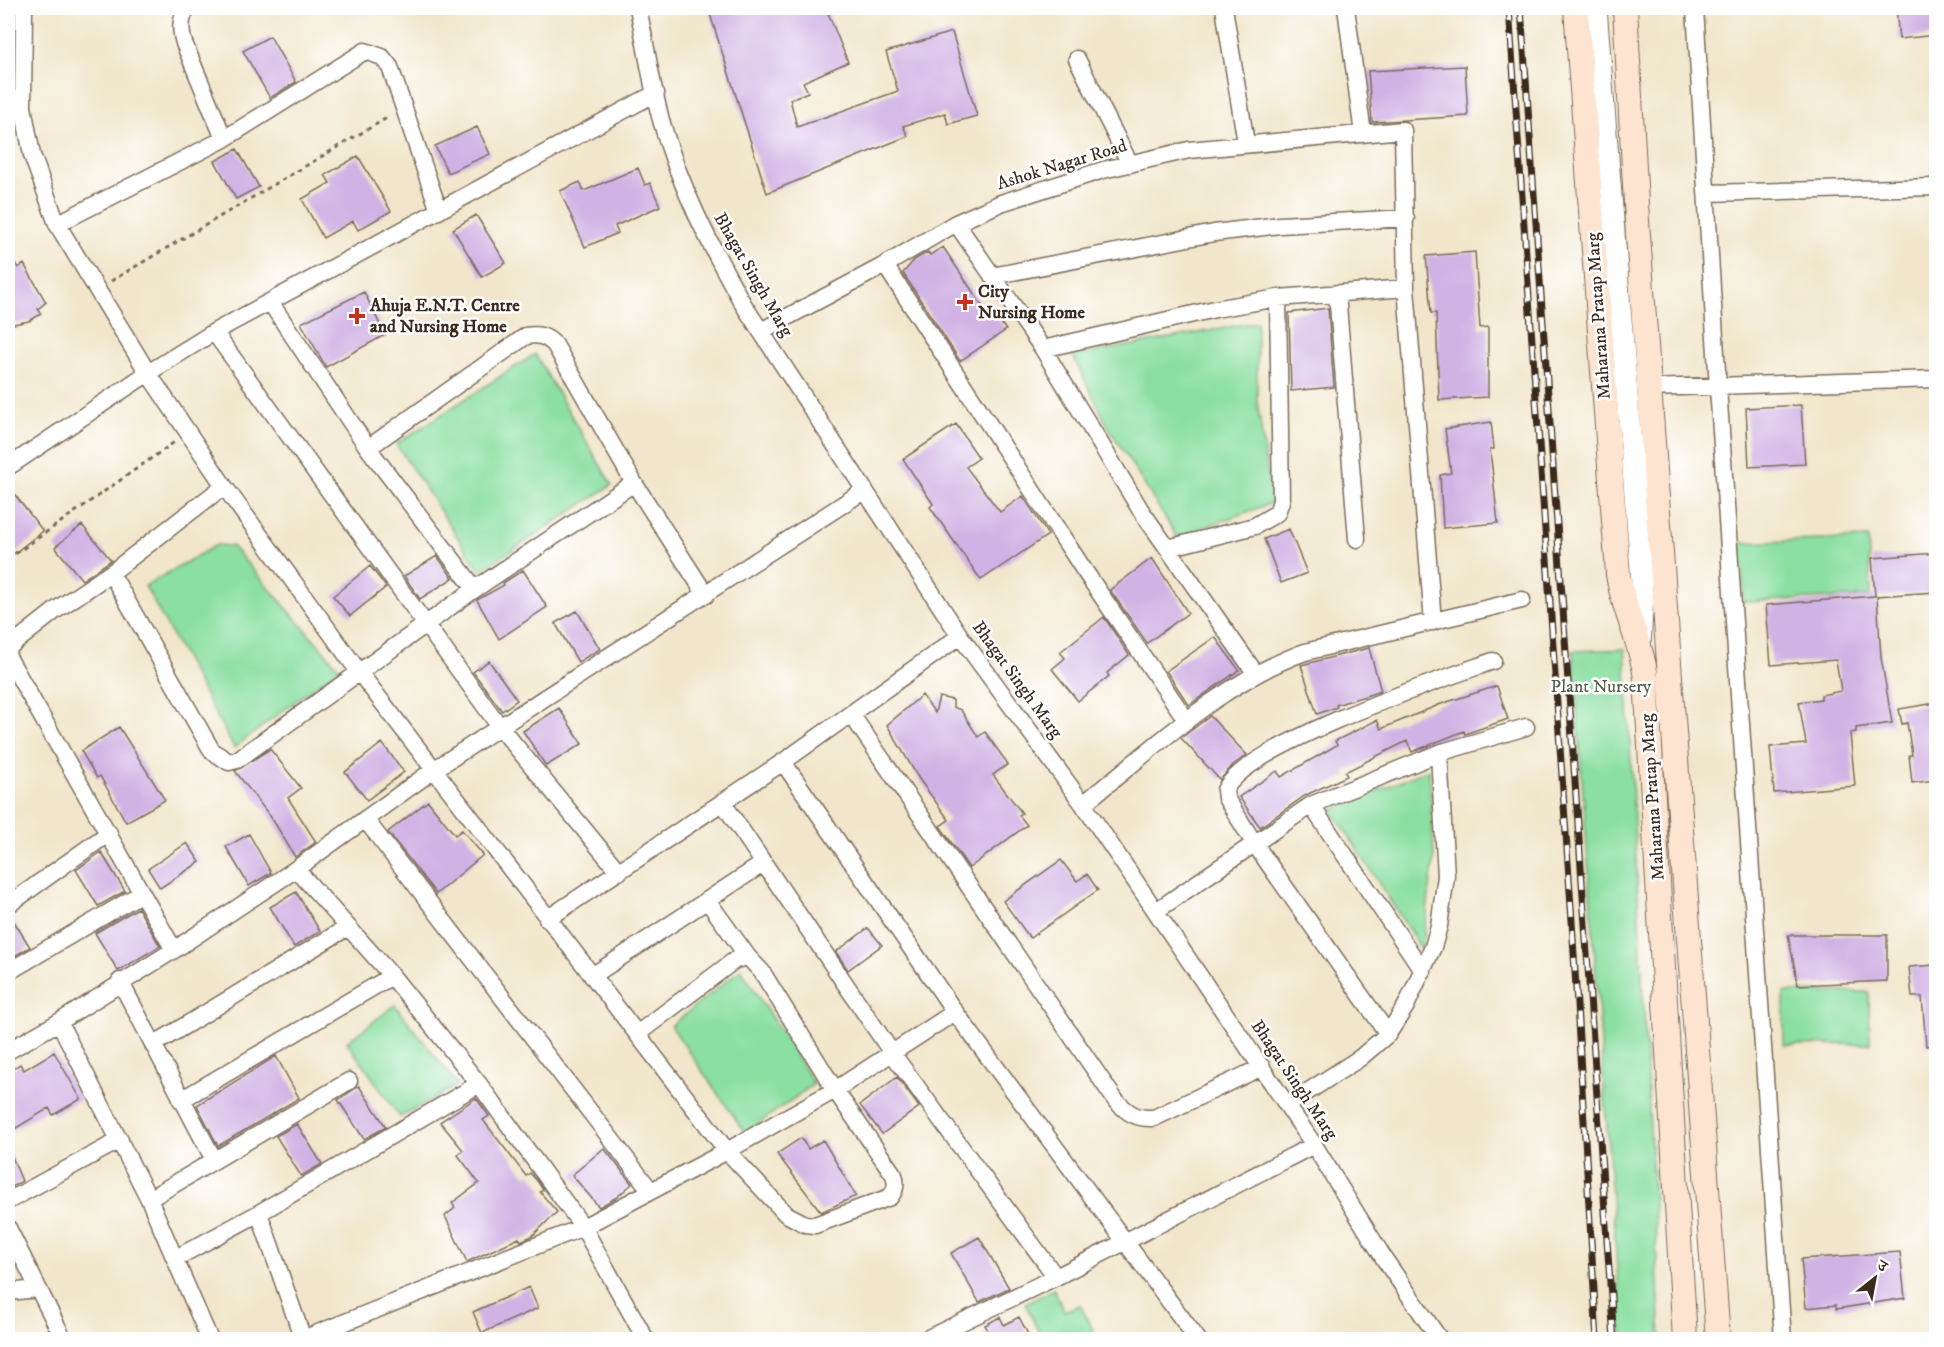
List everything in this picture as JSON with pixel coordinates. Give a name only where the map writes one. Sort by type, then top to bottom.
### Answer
[{"type":"main road","name":"Maharana Pratap Marg","points":[[1576,8],[1618,574],[1621,598],[1640,646],[1646,679],[1684,1340]]},
{"type":"main road","name":"Maharana Pratap Marg","points":[[1625,8],[1649,387],[1718,1340]]},
{"type":"main road","points":[[1666,1008],[1694,1006]]},
{"type":"main road","points":[[1681,1266],[1712,1267]]},
{"type":"street","points":[[24,8],[23,107],[32,155],[57,224],[148,372],[224,486],[359,672],[727,1151],[786,1214],[805,1224],[815,1225],[890,1197],[896,1183],[894,1175],[835,1090],[762,972],[748,957],[707,900]]},
{"type":"street","points":[[187,8],[182,17],[180,29],[224,139]]},
{"type":"street","name":"Bhagat Singh Marg","points":[[638,8],[671,153],[693,209],[714,252],[761,331],[960,636],[1083,804],[1262,1066],[1385,1260],[1440,1340]]},
{"type":"street","points":[[1224,8],[1246,143]]},
{"type":"street","points":[[1346,8],[1363,134]]},
{"type":"street","points":[[1596,8],[1643,594],[1640,646]]},
{"type":"street","points":[[1695,8],[1718,387],[1784,1340]]},
{"type":"street","points":[[57,224],[224,139],[365,51],[382,57],[390,67],[439,211]]},
{"type":"street","points":[[1077,59],[1130,164]]},
{"type":"street","points":[[8,467],[148,372],[214,332],[656,93]]},
{"type":"street","name":"Ashok Nagar Road","points":[[761,331],[885,266],[956,223],[1001,203],[1130,164],[1189,150],[1403,130],[1407,218]]},
{"type":"street","points":[[1706,192],[1936,186]]},
{"type":"street","points":[[992,276],[1214,233],[1280,225],[1407,218],[1406,288],[1433,622]]},
{"type":"street","points":[[956,223],[1043,349],[1140,509],[1256,674]]},
{"type":"street","points":[[885,266],[1084,570],[1187,722]]},
{"type":"street","points":[[1043,349],[1215,309],[1278,298],[1406,288]]},
{"type":"street","points":[[1337,293],[1357,539]]},
{"type":"street","points":[[1168,548],[1255,526],[1277,513],[1281,501],[1278,298]]},
{"type":"street","points":[[270,303],[368,448],[475,590]]},
{"type":"street","points":[[214,332],[500,727],[619,872]]},
{"type":"street","points":[[368,448],[526,336],[538,334],[555,345],[634,483],[706,595]]},
{"type":"street","points":[[1649,387],[1718,387],[1936,379]]},
{"type":"street","points":[[111,573],[212,751],[229,762],[237,760],[426,624],[634,483]]},
{"type":"street","points":[[8,648],[56,610],[111,573],[224,486]]},
{"type":"street","points":[[8,1051],[174,950],[296,869],[435,769],[865,490]]},
{"type":"street","points":[[1083,804],[1210,703],[1271,664],[1305,652],[1522,600]]},
{"type":"street","points":[[547,919],[783,762],[960,636]]},
{"type":"street","points":[[8,657],[174,950]]},
{"type":"street","points":[[1388,1034],[1254,843],[1226,798],[1225,790],[1236,775],[1328,724],[1493,661]]},
{"type":"street","points":[[851,714],[1116,1101],[1129,1114],[1142,1119],[1154,1118],[1262,1066]]},
{"type":"street","points":[[1156,911],[1311,805],[1440,753],[1526,727]]},
{"type":"street","points":[[1287,1105],[1360,1058],[1388,1034],[1423,971],[1439,926],[1446,876],[1440,753]]},
{"type":"street","points":[[783,762],[956,1012],[1198,1340]]},
{"type":"street","points":[[723,803],[892,1053],[1056,1277]]},
{"type":"street","points":[[1311,805],[1423,971]]},
{"type":"street","points":[[365,819],[651,1191]]},
{"type":"street","points":[[8,905],[109,833]]},
{"type":"street","points":[[592,976],[764,863]]},
{"type":"street","points":[[296,869],[392,976],[479,1084],[583,1227],[646,1340]]},
{"type":"street","points":[[8,972],[142,893]]},
{"type":"street","points":[[153,1045],[348,927]]},
{"type":"street","points":[[637,1034],[735,960],[748,957]]},
{"type":"street","points":[[182,1100],[392,976]]},
{"type":"street","points":[[120,981],[214,1160]]},
{"type":"street","points":[[259,1213],[303,1339],[583,1227],[727,1151],[835,1090],[956,1012]]},
{"type":"street","points":[[59,1022],[149,1199],[210,1340]]},
{"type":"street","points":[[149,1199],[349,1081]]},
{"type":"street","points":[[176,1258],[259,1213],[479,1084]]},
{"type":"street","points":[[8,1201],[120,1140]]},
{"type":"street","points":[[926,1339],[1056,1277],[1314,1145]]},
{"type":"street","points":[[8,1228],[64,1340]]},
{"type":"street","points":[[8,1292],[38,1289]]},
{"type":"path","points":[[97,289],[404,108]]},
{"type":"path","points":[[8,559],[188,432]]},
{"type":"green space","points":[[1257,322],[1257,401],[1272,503],[1177,537],[1107,425],[1073,356]]},
{"type":"green space","points":[[535,354],[612,485],[480,571],[396,444]]},
{"type":"green space","points":[[1868,538],[1871,596],[1744,602],[1741,543]]},
{"type":"green space","points":[[216,545],[232,546],[339,668],[234,748],[145,586]]},
{"type":"green space","name":"Plant Nursery","points":[[1625,649],[1661,1339],[1622,1339],[1573,651]]},
{"type":"green space","points":[[1429,769],[1434,858],[1422,950],[1332,810]]},
{"type":"green space","points":[[741,969],[814,1084],[745,1133],[671,1026]]},
{"type":"green space","points":[[1784,992],[1869,992],[1870,1044],[1784,1045]]},
{"type":"green space","points":[[395,1005],[458,1085],[400,1117],[347,1042]]},
{"type":"green space","points":[[1054,1289],[1064,1311],[1080,1305],[1097,1339],[1042,1339],[1025,1303]]},
{"type":"building","points":[[708,8],[826,8],[848,62],[803,82],[808,92],[790,99],[797,127],[898,91],[886,52],[952,32],[977,116],[948,124],[945,113],[903,126],[908,136],[767,193]]},
{"type":"building","points":[[1896,8],[1936,8],[1936,35],[1899,39]]},
{"type":"building","points":[[270,36],[296,82],[270,98],[243,51]]},
{"type":"building","points":[[1465,66],[1468,116],[1372,122],[1368,71]]},
{"type":"building","points":[[477,127],[490,154],[448,173],[435,146]]},
{"type":"building","points":[[237,149],[259,187],[236,199],[215,161]]},
{"type":"building","points":[[358,156],[391,211],[358,230],[353,221],[323,238],[302,199],[330,183],[325,175]]},
{"type":"building","points":[[638,168],[645,185],[650,183],[660,206],[615,226],[618,233],[585,247],[560,191],[580,182],[584,191]]},
{"type":"building","points":[[476,215],[506,263],[482,277],[453,229]]},
{"type":"building","points":[[943,247],[985,310],[990,307],[1006,330],[960,361],[903,273],[914,260],[928,252],[930,255]]},
{"type":"building","points":[[8,252],[18,268],[24,264],[46,302],[38,309],[41,314],[29,321],[8,325]]},
{"type":"building","points":[[1475,252],[1480,328],[1488,327],[1488,397],[1439,400],[1436,313],[1431,313],[1426,256]]},
{"type":"building","points":[[364,292],[385,335],[326,367],[301,323]]},
{"type":"building","points":[[1328,308],[1334,387],[1291,391],[1289,313]]},
{"type":"building","points":[[1801,405],[1805,464],[1749,467],[1746,408]]},
{"type":"building","points":[[1491,422],[1494,449],[1490,449],[1498,523],[1443,528],[1440,475],[1451,473],[1445,429]]},
{"type":"building","points":[[956,424],[979,458],[966,467],[1000,512],[1023,496],[1048,535],[981,580],[930,507],[933,504],[903,459]]},
{"type":"building","points":[[8,486],[43,531],[8,558]]},
{"type":"building","points":[[82,525],[111,560],[82,580],[55,547]]},
{"type":"building","points":[[1289,529],[1307,573],[1281,583],[1264,539]]},
{"type":"building","points":[[1936,553],[1936,592],[1877,596],[1881,657],[1892,723],[1856,728],[1856,732],[1850,733],[1855,786],[1774,793],[1770,747],[1806,744],[1799,702],[1821,699],[1821,695],[1841,691],[1836,660],[1771,665],[1766,605],[1875,596],[1872,558]]},
{"type":"building","points":[[437,556],[453,578],[420,599],[404,576]]},
{"type":"building","points":[[1152,558],[1188,613],[1147,643],[1110,590]]},
{"type":"building","points":[[370,566],[386,587],[350,616],[333,596]]},
{"type":"building","points":[[523,570],[547,607],[499,639],[477,600],[504,585],[503,583]]},
{"type":"building","points":[[577,611],[600,649],[578,662],[555,623]]},
{"type":"building","points":[[1104,617],[1129,655],[1107,673],[1109,676],[1078,701],[1052,669],[1065,658],[1060,652]]},
{"type":"building","points":[[1215,637],[1239,670],[1189,705],[1166,671]]},
{"type":"building","points":[[1369,648],[1381,691],[1336,705],[1337,707],[1317,714],[1301,665]]},
{"type":"building","points":[[489,661],[517,700],[502,711],[473,672]]},
{"type":"building","points":[[1497,686],[1508,719],[1465,734],[1464,731],[1412,752],[1407,741],[1345,772],[1347,776],[1306,795],[1260,827],[1239,797],[1277,771],[1281,777],[1337,745],[1335,741],[1377,720],[1381,729],[1441,704]]},
{"type":"building","points":[[922,695],[935,713],[939,697],[953,700],[953,707],[961,710],[978,737],[985,732],[1008,764],[993,775],[1022,813],[1019,815],[1027,825],[969,868],[940,826],[949,820],[919,779],[887,725]]},
{"type":"building","points":[[1936,703],[1936,780],[1912,783],[1909,755],[1912,755],[1907,723],[1902,724],[1899,709]]},
{"type":"building","points":[[559,708],[582,744],[546,766],[523,731]]},
{"type":"building","points":[[1210,716],[1247,755],[1233,765],[1220,780],[1181,738]]},
{"type":"building","points":[[119,727],[165,800],[126,822],[100,776],[97,778],[81,751]]},
{"type":"building","points":[[382,743],[404,772],[367,800],[345,772]]},
{"type":"building","points":[[270,749],[301,788],[288,798],[316,842],[295,857],[273,820],[235,771]]},
{"type":"building","points":[[428,801],[455,835],[462,830],[483,855],[436,894],[388,832]]},
{"type":"building","points":[[249,834],[271,873],[249,886],[226,847]]},
{"type":"building","points":[[187,843],[200,862],[160,888],[148,869]]},
{"type":"building","points":[[101,852],[125,891],[98,906],[76,870]]},
{"type":"building","points":[[1061,860],[1077,881],[1087,874],[1098,890],[1030,938],[1003,901]]},
{"type":"building","points":[[296,892],[320,931],[294,947],[270,907]]},
{"type":"building","points":[[138,908],[160,946],[118,971],[95,933]]},
{"type":"building","points":[[8,915],[30,947],[8,960]]},
{"type":"building","points":[[868,928],[882,945],[848,970],[836,952]]},
{"type":"building","points":[[1788,935],[1887,935],[1887,981],[1798,985]]},
{"type":"building","points":[[1936,965],[1936,1045],[1926,1046],[1922,997],[1912,997],[1909,967]]},
{"type":"building","points":[[54,1052],[81,1099],[53,1115],[49,1108],[8,1133],[8,1072],[20,1064],[24,1070]]},
{"type":"building","points":[[276,1056],[299,1098],[218,1146],[197,1105]]},
{"type":"building","points":[[897,1077],[919,1107],[882,1134],[860,1105]]},
{"type":"building","points":[[359,1086],[386,1127],[364,1139],[338,1100]]},
{"type":"building","points":[[476,1098],[489,1116],[483,1120],[526,1176],[530,1173],[538,1182],[543,1190],[540,1192],[557,1212],[532,1236],[521,1241],[519,1238],[467,1262],[445,1216],[455,1208],[452,1203],[479,1183],[458,1155],[463,1150],[440,1122]]},
{"type":"building","points":[[297,1124],[322,1164],[301,1176],[276,1136]]},
{"type":"building","points":[[801,1138],[808,1149],[823,1140],[856,1196],[821,1212],[777,1154]]},
{"type":"building","points":[[8,1147],[22,1181],[8,1189]]},
{"type":"building","points":[[604,1148],[632,1184],[617,1197],[599,1207],[572,1175]]},
{"type":"building","points":[[979,1237],[1009,1288],[979,1302],[951,1253]]},
{"type":"building","points":[[1900,1252],[1905,1298],[1836,1309],[1836,1305],[1806,1308],[1801,1259]]},
{"type":"building","points":[[529,1287],[538,1308],[482,1333],[473,1312]]},
{"type":"building","points":[[1000,1317],[1004,1325],[1019,1317],[1031,1340],[975,1340],[989,1332],[985,1325]]},
{"type":"railway","points":[[1509,8],[1572,921],[1597,1340]]},
{"type":"railway","points":[[1521,8],[1614,1340]]},
{"type":"place","name":"City Nursing Home","points":[[965,302]]},
{"type":"place","name":"Ahuja E.N.T. Centre and Nursing Home","points":[[357,316]]}]
